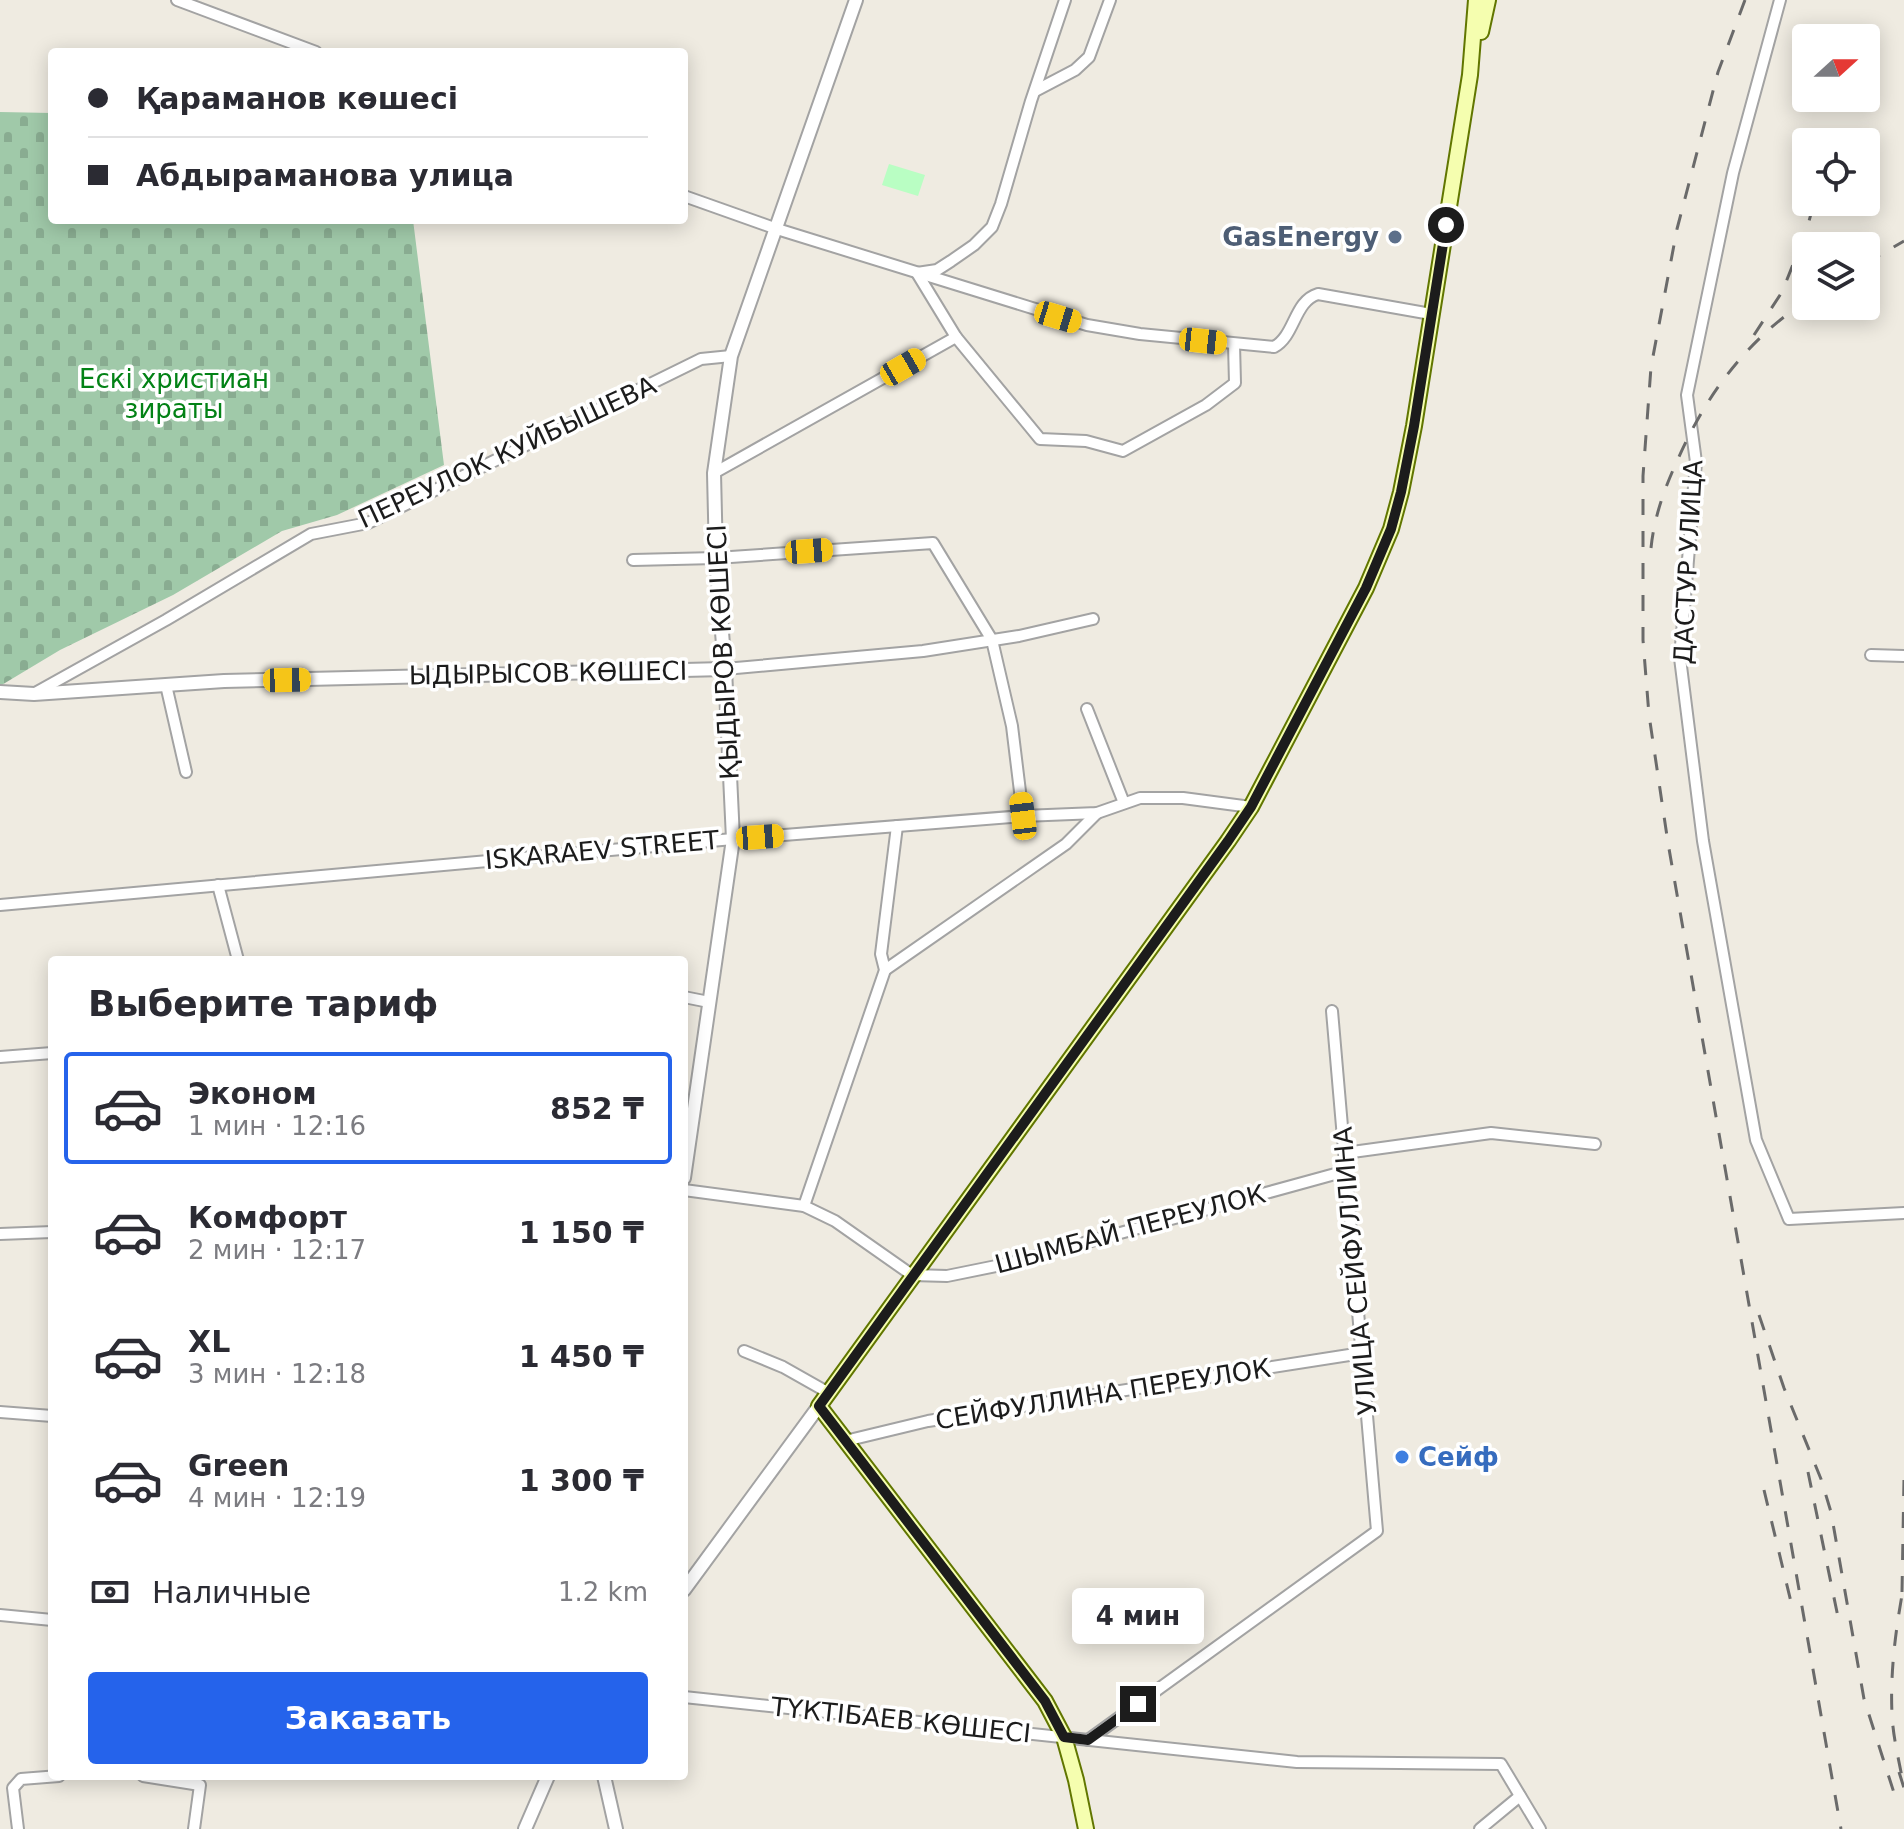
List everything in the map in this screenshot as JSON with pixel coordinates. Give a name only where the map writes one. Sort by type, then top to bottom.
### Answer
[{"type":"main road","points":[[1470,75],[1476,0]]},
{"type":"main road","points":[[1086,1829],[1064,1737],[1045,1701],[819,1406],[1251,807],[1366,588],[1391,529],[1412,441],[1470,75],[1488,0]]},
{"type":"street","points":[[177,0],[305,48]]},
{"type":"street","name":"ҚЫДЫРОВ КӨШЕСІ","points":[[688,1150],[733,839],[716,558],[714,473],[731,356],[856,0]]},
{"type":"street","points":[[917,273],[937,270],[974,245],[992,227],[1065,0]]},
{"type":"street","points":[[1035,91],[1075,70],[1089,57],[1110,0]]},
{"type":"street","name":"ДАСТУР УЛИЦА","points":[[1780,0],[1733,173],[1687,395],[1696,462],[1680,658],[1703,841],[1756,1140],[1789,1219],[1904,1213]]},
{"type":"street","points":[[688,197],[777,229],[1087,325],[1140,334],[1268,348],[1277,346],[1283,342],[1307,300],[1318,294],[1431,314]]},
{"type":"street","points":[[917,273],[956,337],[1040,439],[1086,441],[1123,451],[1206,405],[1235,383],[1234,344]]},
{"type":"street","points":[[714,473],[956,337]]},
{"type":"street","name":"ПЕРЕУЛОК КУЙБЫШЕВА","points":[[34,694],[311,534],[368,523],[701,359],[731,356]]},
{"type":"street","points":[[633,560],[716,558],[933,543],[992,640],[1012,726],[1023,816]]},
{"type":"street","name":"ЫДЫРЫСОВ КӨШЕСІ","points":[[0,692],[34,694],[224,681],[725,669],[923,651],[1019,636],[1093,619]]},
{"type":"street","points":[[1871,655],[1904,656]]},
{"type":"street","points":[[166,685],[186,772]]},
{"type":"street","points":[[1087,709],[1124,803]]},
{"type":"street","name":"ISKARAEV STREET","points":[[0,905],[733,839],[1097,813],[1140,798],[1183,798],[1251,807]]},
{"type":"street","points":[[885,970],[1066,844],[1097,813]]},
{"type":"street","points":[[804,1206],[885,970],[881,954],[897,826]]},
{"type":"street","points":[[218,885],[237,956]]},
{"type":"street","points":[[688,998],[709,1002]]},
{"type":"street","name":"УЛИЦА СЕЙФУЛЛИНА","points":[[1088,1740],[1377,1531],[1332,1011]]},
{"type":"street","points":[[0,1057],[48,1053]]},
{"type":"street","points":[[1345,1153],[1491,1133],[1595,1144]]},
{"type":"street","name":"ШЫМБАЙ ПЕРЕУЛОК","points":[[912,1275],[947,1276],[1011,1263],[1346,1171]]},
{"type":"street","points":[[688,1191],[804,1206],[835,1221],[912,1275]]},
{"type":"street","points":[[0,1234],[48,1232]]},
{"type":"street","points":[[744,1351],[783,1367],[829,1393]]},
{"type":"street","name":"СЕЙФУЛЛИНА ПЕРЕУЛОК","points":[[845,1441],[928,1421],[1362,1353]]},
{"type":"street","points":[[688,1585],[819,1406]]},
{"type":"street","points":[[0,1412],[48,1416]]},
{"type":"street","points":[[0,1615],[48,1620]]},
{"type":"street","name":"ТҮКТІБАЕВ КӨШЕСІ","points":[[688,1697],[1297,1762],[1501,1764],[1520,1796]]},
{"type":"street","points":[[18,1829],[13,1788],[21,1779],[48,1777]]},
{"type":"street","points":[[168,1780],[200,1785],[194,1829]]},
{"type":"street","points":[[525,1829],[546,1780]]},
{"type":"street","points":[[605,1780],[616,1829]]},
{"type":"street","points":[[1480,1829],[1520,1796],[1540,1829]]},
{"type":"green space","name":"Ескі христиан зираты","points":[[0,112],[48,113],[48,224],[414,224],[444,465],[337,515],[282,531],[173,595],[60,650],[0,686]]},
{"type":"green space","points":[[889,164],[925,175],[918,196],[882,185]]},
{"type":"railway","points":[[1745,0],[1718,72],[1677,229],[1651,367],[1643,476],[1643,640],[1649,715],[1668,843],[1841,1829]]},
{"type":"railway","points":[[1754,335],[1782,292],[1810,216]]},
{"type":"railway","points":[[1880,255],[1904,241]]},
{"type":"railway","points":[[1651,548],[1665,491],[1678,459],[1715,391],[1747,351],[1792,311]]},
{"type":"railway","points":[[1759,1315],[1831,1512],[1864,1699],[1895,1796]]},
{"type":"railway","points":[[1808,1472],[1838,1617]]},
{"type":"railway","points":[[1902,1592],[1904,1479]]},
{"type":"railway","points":[[1764,1490],[1791,1602]]},
{"type":"railway","points":[[1899,1772],[1904,1788],[1894,1733],[1892,1698],[1894,1649],[1904,1584]]},
{"type":"place","name":"GasEnergy","points":[[1395,237]]},
{"type":"place","name":"Сейф","points":[[1402,1457]]},
{"type":"route","points":[[1138,1704],[1088,1740],[1064,1737],[1045,1701],[819,1406],[1251,807],[1366,588],[1391,529],[1414,426],[1446,225]]}]
